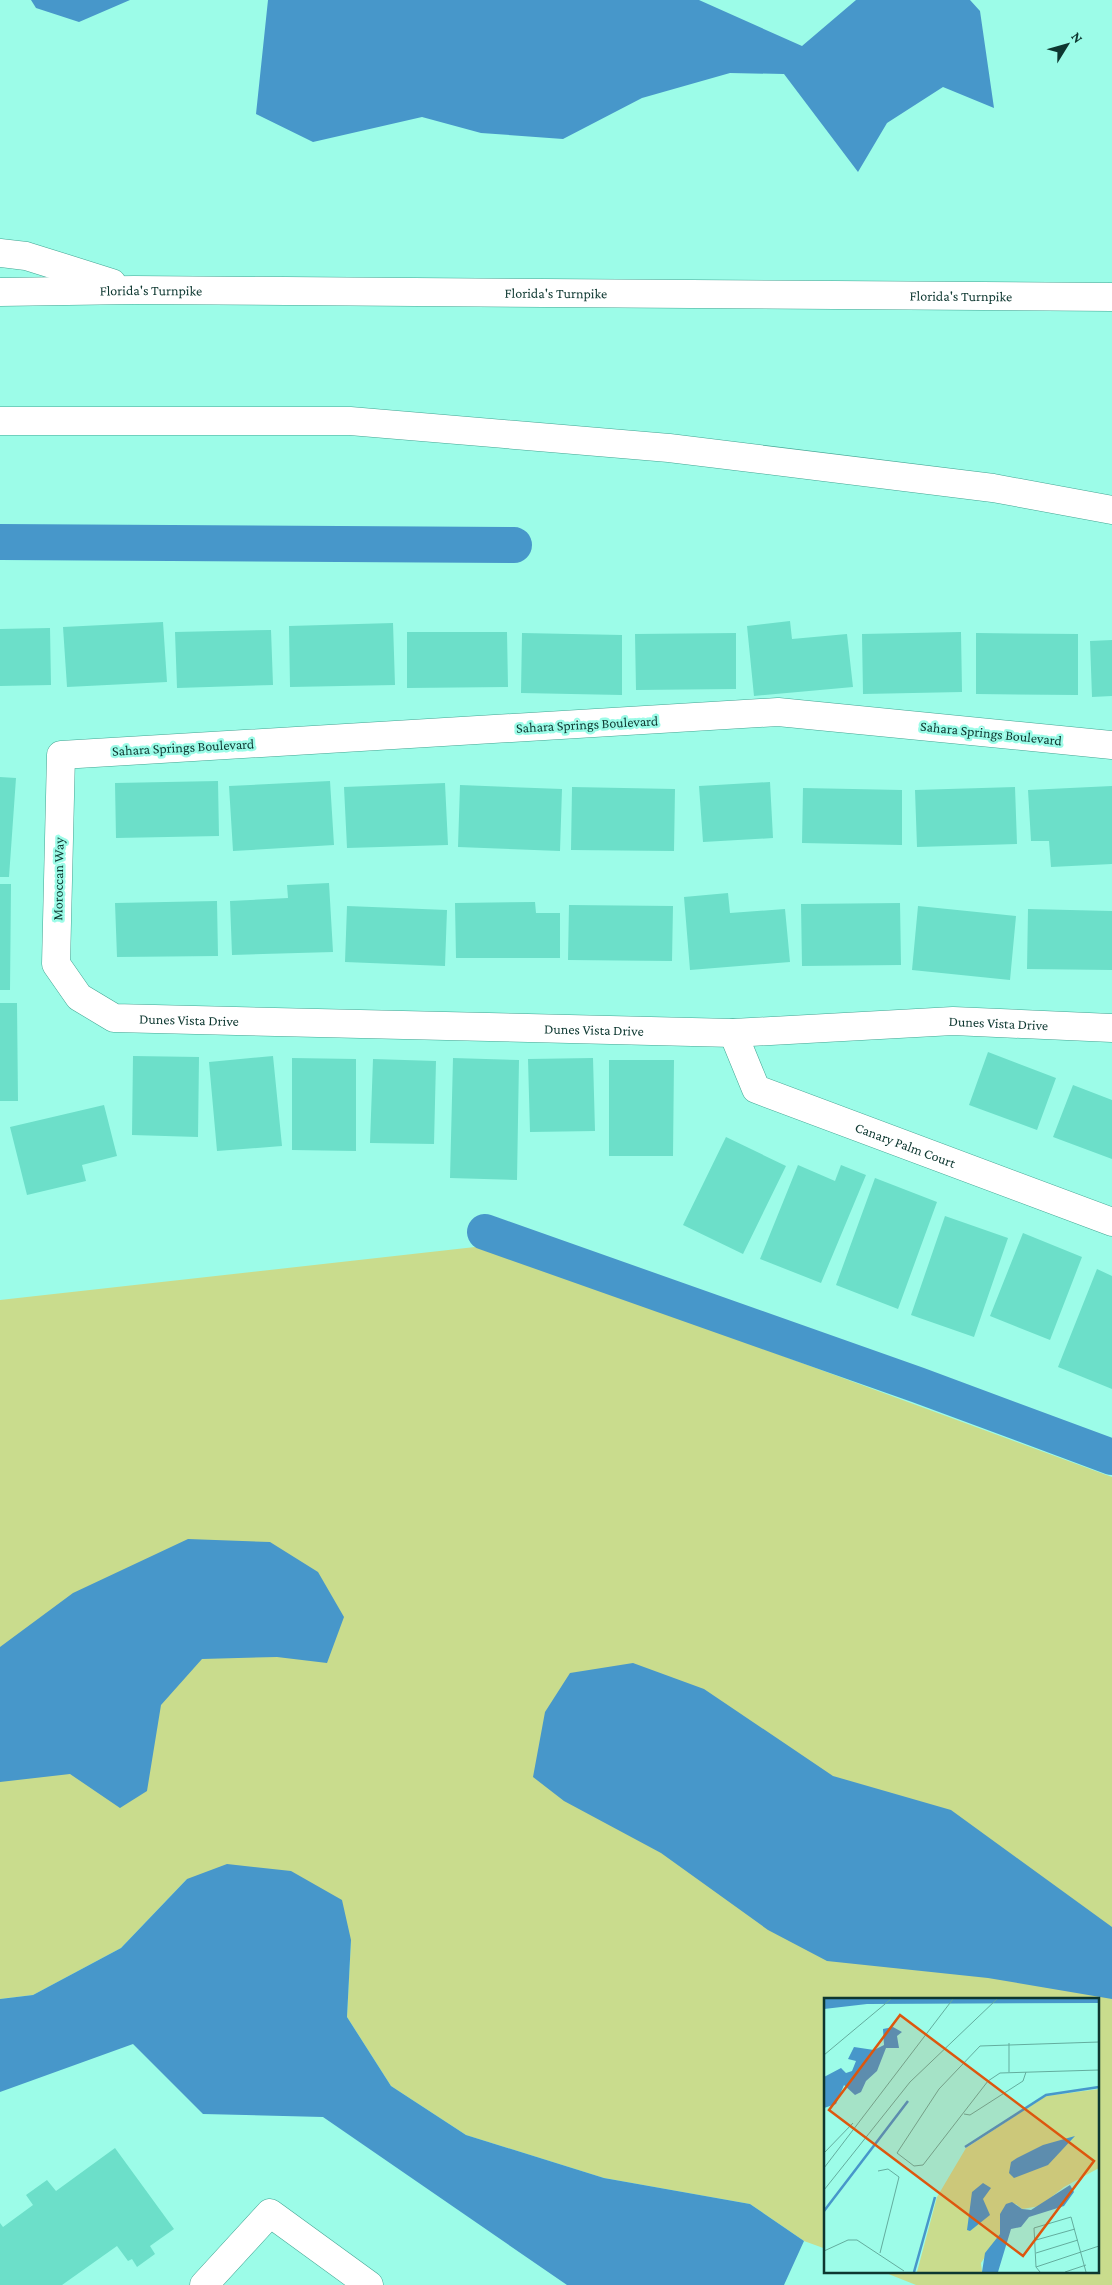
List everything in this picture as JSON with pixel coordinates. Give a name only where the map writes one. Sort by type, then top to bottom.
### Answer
[{"type":"main road","points":[[0,252],[26,256],[134,290]]},
{"type":"main road","name":"Florida's Turnpike","points":[[0,292],[134,290],[1112,297]]},
{"type":"main road","points":[[0,421],[360,422],[678,449],[993,488],[1112,510]]},
{"type":"main road","name":"Sahara Springs Boulevard","points":[[61,754],[778,712],[1112,745]]},
{"type":"main road","name":"Moroccan Way","points":[[61,754],[56,964],[79,997]]},
{"type":"main road","name":"Dunes Vista Drive","points":[[79,997],[114,1018],[733,1033],[953,1021],[1112,1028]]},
{"type":"main road","name":"Canary Palm Court","points":[[733,1033],[756,1089],[1112,1222]]},
{"type":"main road","points":[[204,2285],[270,2213],[369,2285]]},
{"type":"green space","points":[[484,1246],[1112,1477],[1112,2285],[916,2285],[884,2272],[1100,2272],[1100,1998],[824,1998],[824,2248],[804,2241],[750,2204],[604,2178],[466,2135],[391,2086],[347,2017],[351,1940],[187,1879],[121,1948],[33,1995],[0,1999],[0,1300]]},
{"type":"water","points":[[31,0],[130,0],[79,22],[36,8]]},
{"type":"water","points":[[268,0],[699,0],[802,46],[856,0],[970,0],[980,11],[994,108],[943,87],[887,123],[858,172],[784,74],[730,73],[642,98],[563,139],[481,133],[422,117],[313,142],[256,114]]},
{"type":"water","points":[[188,1539],[270,1542],[318,1572],[344,1617],[327,1663],[277,1657],[202,1659],[161,1705],[147,1791],[120,1808],[70,1774],[0,1782],[0,1647],[73,1593]]},
{"type":"water","points":[[633,1663],[704,1689],[833,1776],[951,1810],[1112,1927],[1112,1999],[988,1978],[827,1961],[768,1930],[661,1853],[564,1801],[533,1777],[545,1712],[570,1673]]},
{"type":"water","points":[[227,1864],[291,1871],[342,1900],[351,1940],[347,2017],[391,2086],[466,2135],[604,2178],[750,2204],[804,2241],[784,2285],[567,2285],[323,2117],[203,2114],[133,2044],[0,2092],[0,1999],[33,1995],[121,1948],[187,1879]]},
{"type":"building","points":[[790,621],[792,639],[847,634],[853,687],[754,696],[747,626]]},
{"type":"building","points":[[163,622],[167,682],[67,687],[63,627]]},
{"type":"building","points":[[393,623],[395,685],[290,687],[289,626]]},
{"type":"building","points":[[50,628],[51,685],[0,686],[0,629]]},
{"type":"building","points":[[271,630],[273,685],[177,688],[175,632]]},
{"type":"building","points":[[407,632],[507,632],[508,687],[407,688]]},
{"type":"building","points":[[961,632],[962,692],[863,694],[862,634]]},
{"type":"building","points":[[522,633],[622,635],[622,695],[521,693]]},
{"type":"building","points":[[736,633],[736,689],[636,690],[635,634]]},
{"type":"building","points":[[976,633],[1078,634],[1078,695],[976,694]]},
{"type":"building","points":[[1112,640],[1112,696],[1092,697],[1090,641]]},
{"type":"building","points":[[0,777],[16,778],[9,877],[0,877]]},
{"type":"building","points":[[218,781],[219,836],[116,838],[115,783]]},
{"type":"building","points":[[330,781],[334,845],[233,851],[229,786]]},
{"type":"building","points":[[770,782],[773,838],[703,842],[699,786]]},
{"type":"building","points":[[445,783],[448,845],[347,848],[344,787]]},
{"type":"building","points":[[460,785],[562,789],[560,851],[458,847]]},
{"type":"building","points":[[1112,786],[1112,864],[1051,867],[1049,841],[1031,841],[1028,790]]},
{"type":"building","points":[[572,787],[675,789],[674,851],[571,850]]},
{"type":"building","points":[[1015,787],[1017,844],[917,847],[915,790]]},
{"type":"building","points":[[803,788],[902,790],[902,845],[802,843]]},
{"type":"building","points":[[329,883],[333,952],[232,955],[230,901],[288,898],[287,885]]},
{"type":"building","points":[[0,884],[11,884],[10,990],[0,990]]},
{"type":"building","points":[[728,893],[730,913],[785,909],[790,962],[690,970],[684,897]]},
{"type":"building","points":[[217,901],[218,956],[117,957],[115,903]]},
{"type":"building","points":[[535,902],[536,913],[560,913],[560,958],[456,958],[455,903]]},
{"type":"building","points":[[900,903],[901,965],[802,966],[801,904]]},
{"type":"building","points":[[569,905],[673,906],[672,961],[568,960]]},
{"type":"building","points":[[347,906],[447,910],[445,966],[345,962]]},
{"type":"building","points":[[918,906],[1016,916],[1010,980],[912,970]]},
{"type":"building","points":[[1028,909],[1112,911],[1112,970],[1027,969]]},
{"type":"building","points":[[0,1003],[17,1003],[18,1101],[0,1101]]},
{"type":"building","points":[[988,1052],[1056,1078],[1037,1130],[969,1105]]},
{"type":"building","points":[[133,1056],[199,1057],[198,1137],[132,1135]]},
{"type":"building","points":[[273,1056],[282,1146],[217,1151],[209,1062]]},
{"type":"building","points":[[292,1058],[356,1059],[356,1151],[292,1150]]},
{"type":"building","points":[[453,1058],[519,1060],[517,1180],[450,1178]]},
{"type":"building","points":[[593,1058],[595,1131],[530,1132],[528,1059]]},
{"type":"building","points":[[373,1059],[436,1061],[434,1144],[370,1143]]},
{"type":"building","points":[[609,1060],[674,1060],[673,1156],[609,1156]]},
{"type":"building","points":[[1073,1085],[1112,1100],[1112,1159],[1053,1137]]},
{"type":"building","points":[[104,1105],[117,1156],[82,1165],[86,1181],[27,1195],[10,1127]]},
{"type":"building","points":[[726,1137],[786,1166],[743,1254],[683,1225]]},
{"type":"building","points":[[798,1165],[835,1181],[841,1165],[866,1175],[821,1283],[760,1259]]},
{"type":"building","points":[[875,1178],[937,1202],[898,1309],[836,1285]]},
{"type":"building","points":[[945,1216],[1008,1238],[974,1337],[911,1315]]},
{"type":"building","points":[[1023,1233],[1082,1257],[1050,1340],[990,1316]]},
{"type":"building","points":[[1097,1269],[1112,1276],[1112,1389],[1058,1367]]},
{"type":"building","points":[[115,2148],[174,2229],[150,2246],[155,2254],[137,2267],[132,2259],[128,2261],[117,2246],[62,2285],[0,2285],[0,2223],[3,2227],[33,2205],[26,2195],[47,2180],[56,2191]]},
{"type":"waterway","points":[[0,542],[514,545]]},
{"type":"waterway","points":[[485,1232],[918,1385],[1112,1457]]}]
